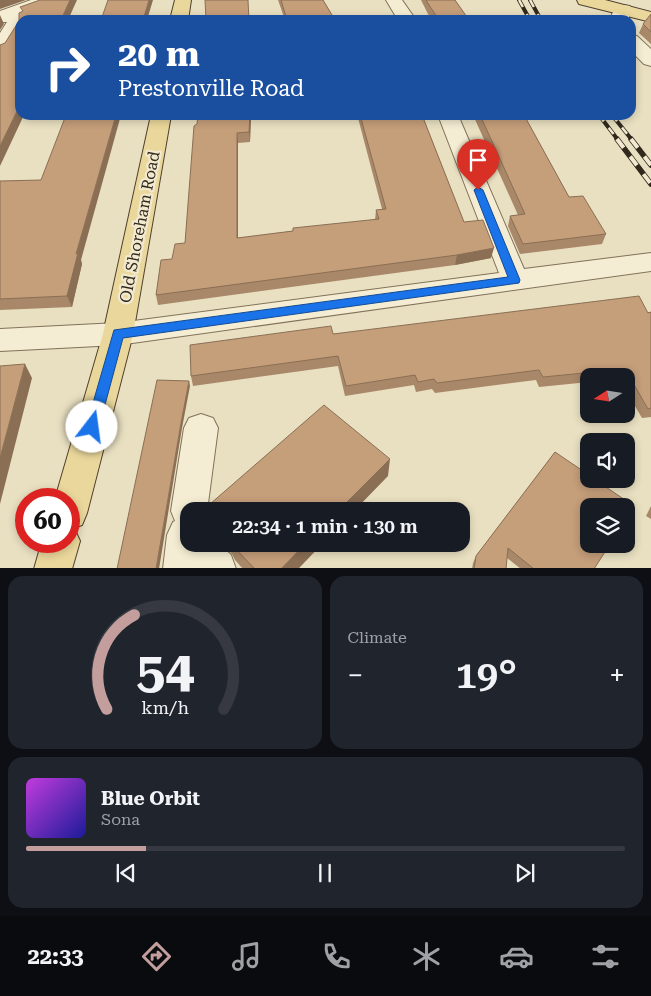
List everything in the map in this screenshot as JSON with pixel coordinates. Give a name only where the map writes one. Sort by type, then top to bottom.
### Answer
[{"type":"main road","points":[[180,15],[183,0]]},
{"type":"main road","points":[[585,0],[622,15]]},
{"type":"main road","points":[[636,16],[651,17]]},
{"type":"main road","name":"Old Shoreham Road","points":[[76,488],[118,334],[159,120]]},
{"type":"main road","points":[[53,568],[57,553]]},
{"type":"street","points":[[4,16],[46,0]]},
{"type":"street","points":[[394,0],[404,15]]},
{"type":"street","points":[[0,48],[15,23]]},
{"type":"street","points":[[636,45],[651,60]]},
{"type":"street","points":[[450,120],[515,280]]},
{"type":"street","points":[[0,340],[118,334],[651,262]]},
{"type":"street","points":[[192,502],[201,428]]},
{"type":"street","points":[[203,552],[217,568]]},
{"type":"building","points":[[40,0],[70,0],[63,15],[19,15],[23,11],[20,7]]},
{"type":"building","points":[[108,0],[149,0],[144,15],[103,15]]},
{"type":"building","points":[[205,0],[248,0],[249,15],[206,15]]},
{"type":"building","points":[[281,0],[323,0],[332,15],[286,15]]},
{"type":"building","points":[[426,0],[455,0],[466,15],[436,15]]},
{"type":"building","points":[[651,14],[651,32],[643,24]]},
{"type":"building","points":[[15,27],[15,115],[0,146],[0,45],[5,43]]},
{"type":"building","points":[[64,120],[115,120],[76,254],[78,253],[67,296],[0,299],[0,181],[41,180]]},
{"type":"building","points":[[197,120],[250,120],[249,132],[237,133],[237,238],[293,231],[293,228],[379,219],[376,210],[386,209],[361,120],[424,120],[464,222],[483,220],[494,248],[457,255],[156,295],[161,260],[172,259],[175,244],[185,243],[194,126],[197,124]]},
{"type":"building","points":[[482,120],[527,120],[569,197],[583,196],[606,234],[523,244],[510,216],[525,214]]},
{"type":"building","points":[[639,296],[648,313],[651,312],[651,408],[648,409],[635,386],[635,368],[580,368],[580,373],[543,377],[539,370],[437,383],[434,379],[418,382],[415,375],[346,386],[338,356],[191,376],[190,345],[331,326],[333,334]]},
{"type":"building","points":[[25,364],[0,458],[0,366]]},
{"type":"building","points":[[157,380],[189,381],[156,568],[117,568]]},
{"type":"building","points":[[324,405],[390,459],[347,502],[212,502]]},
{"type":"building","points":[[555,452],[580,469],[580,488],[607,488],[622,498],[580,498],[580,553],[604,553],[595,568],[533,568],[508,548],[506,568],[474,568],[476,556]]},
{"type":"building","points":[[239,552],[297,552],[282,568],[254,568]]},
{"type":"railway","points":[[519,0],[527,15]]},
{"type":"railway","points":[[530,0],[538,15]]},
{"type":"railway","points":[[603,120],[618,140]]},
{"type":"railway","points":[[616,120],[632,140]]},
{"type":"railway","points":[[617,139],[651,184]]},
{"type":"railway","points":[[631,139],[651,165]]},
{"type":"route","points":[[92,427],[118,334],[515,280],[478,190]]}]
